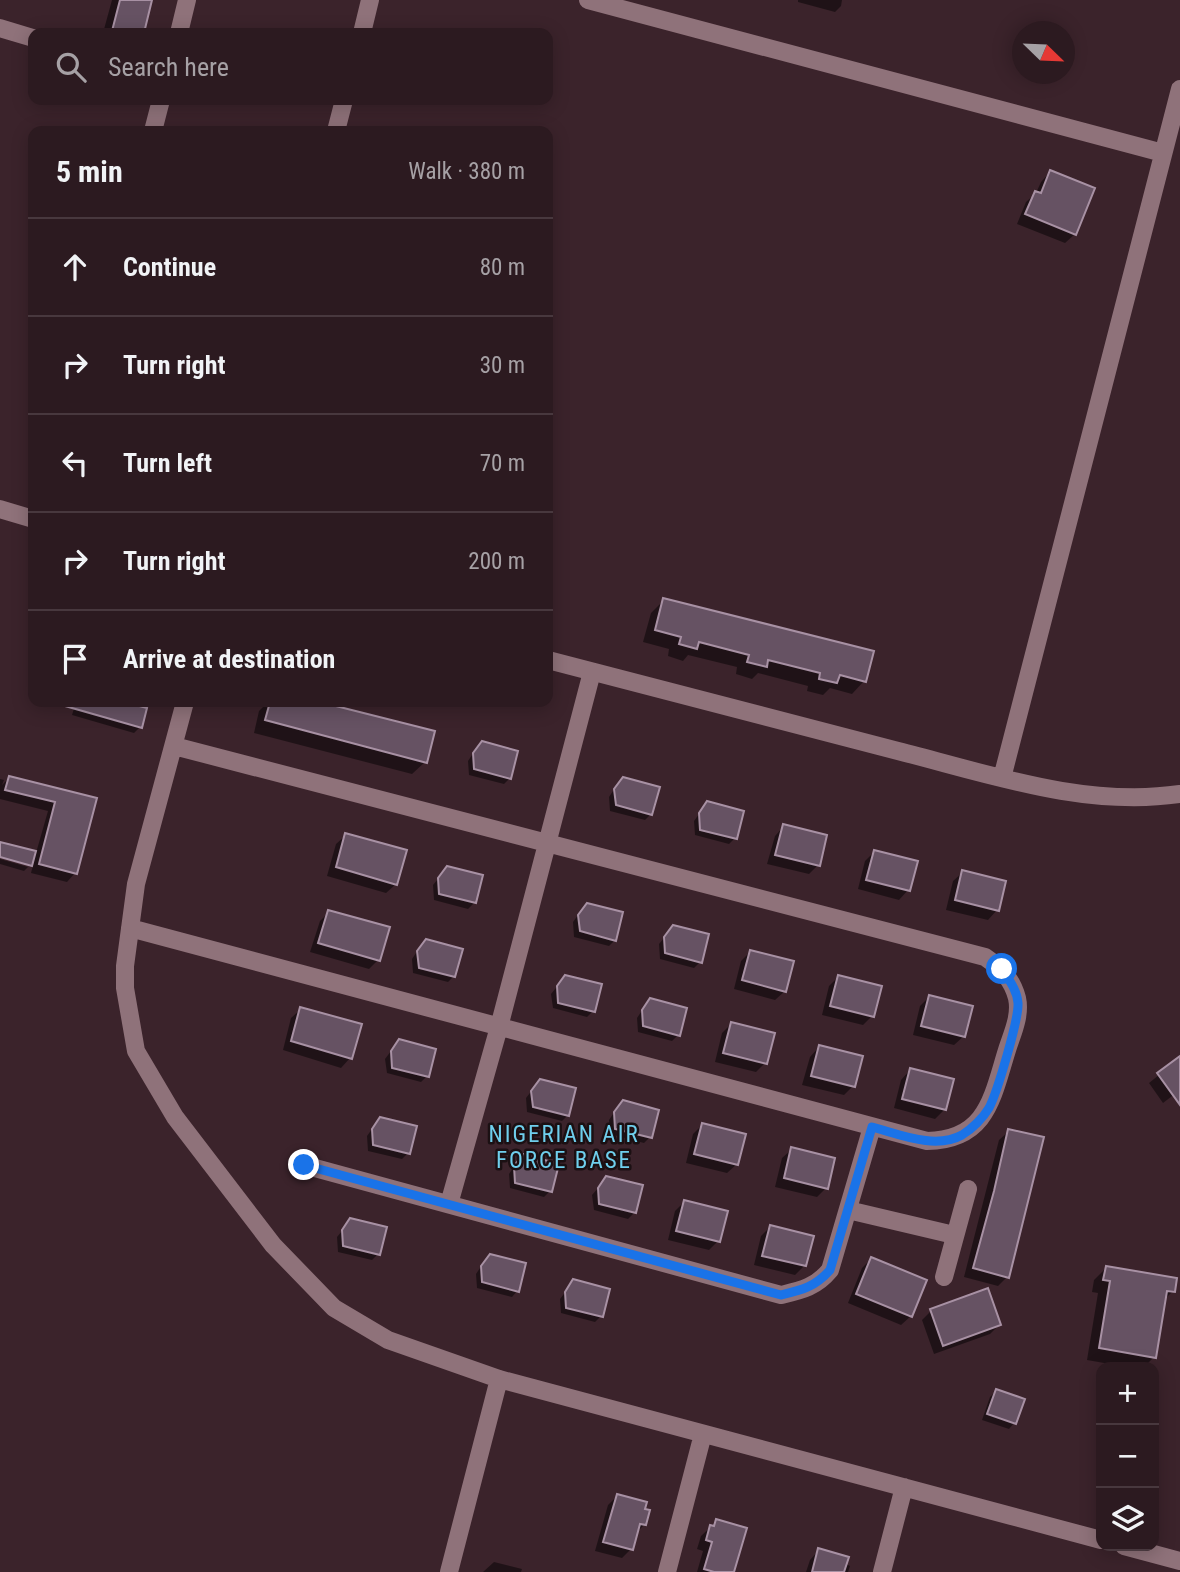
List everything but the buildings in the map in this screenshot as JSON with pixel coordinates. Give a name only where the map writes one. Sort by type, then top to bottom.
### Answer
[{"type":"street","points":[[179,28],[187,0]]},
{"type":"street","points":[[363,28],[370,0]]},
{"type":"street","points":[[588,0],[1163,153]]},
{"type":"street","points":[[0,28],[28,36]]},
{"type":"street","points":[[1003,778],[1180,89]]},
{"type":"street","points":[[154,126],[160,105]]},
{"type":"street","points":[[337,126],[343,105]]},
{"type":"street","points":[[0,509],[28,517]]},
{"type":"street","points":[[553,661],[1050,790],[1114,796],[1180,794]]},
{"type":"street","points":[[449,1204],[499,1027],[592,671]]},
{"type":"street","points":[[184,707],[136,884],[125,988],[136,1051],[176,1117],[274,1245],[334,1308],[388,1340],[499,1379],[1096,1539]]},
{"type":"street","points":[[130,928],[927,1141],[946,1141],[962,1135],[977,1123],[989,1108],[1017,1019],[1018,1002],[1013,985],[1002,969],[985,957],[174,746]]},
{"type":"street","points":[[304,1165],[781,1295],[808,1289],[830,1270],[872,1127]]},
{"type":"street","points":[[944,1276],[968,1189]]},
{"type":"street","points":[[848,1210],[954,1235]]},
{"type":"street","points":[[449,1572],[499,1379]]},
{"type":"street","points":[[667,1572],[703,1434]]},
{"type":"street","points":[[882,1572],[904,1487]]},
{"type":"street","points":[[1143,1551],[1180,1561]]},
{"type":"district","name":"NIGERIAN AIR FORCE BASE","points":[[564,1147]]},
{"type":"route","points":[[304,1165],[781,1295],[808,1289],[830,1270],[872,1127],[927,1141],[946,1141],[962,1135],[977,1123],[989,1108],[1017,1019],[1018,1002],[1013,985],[1002,969]]}]
